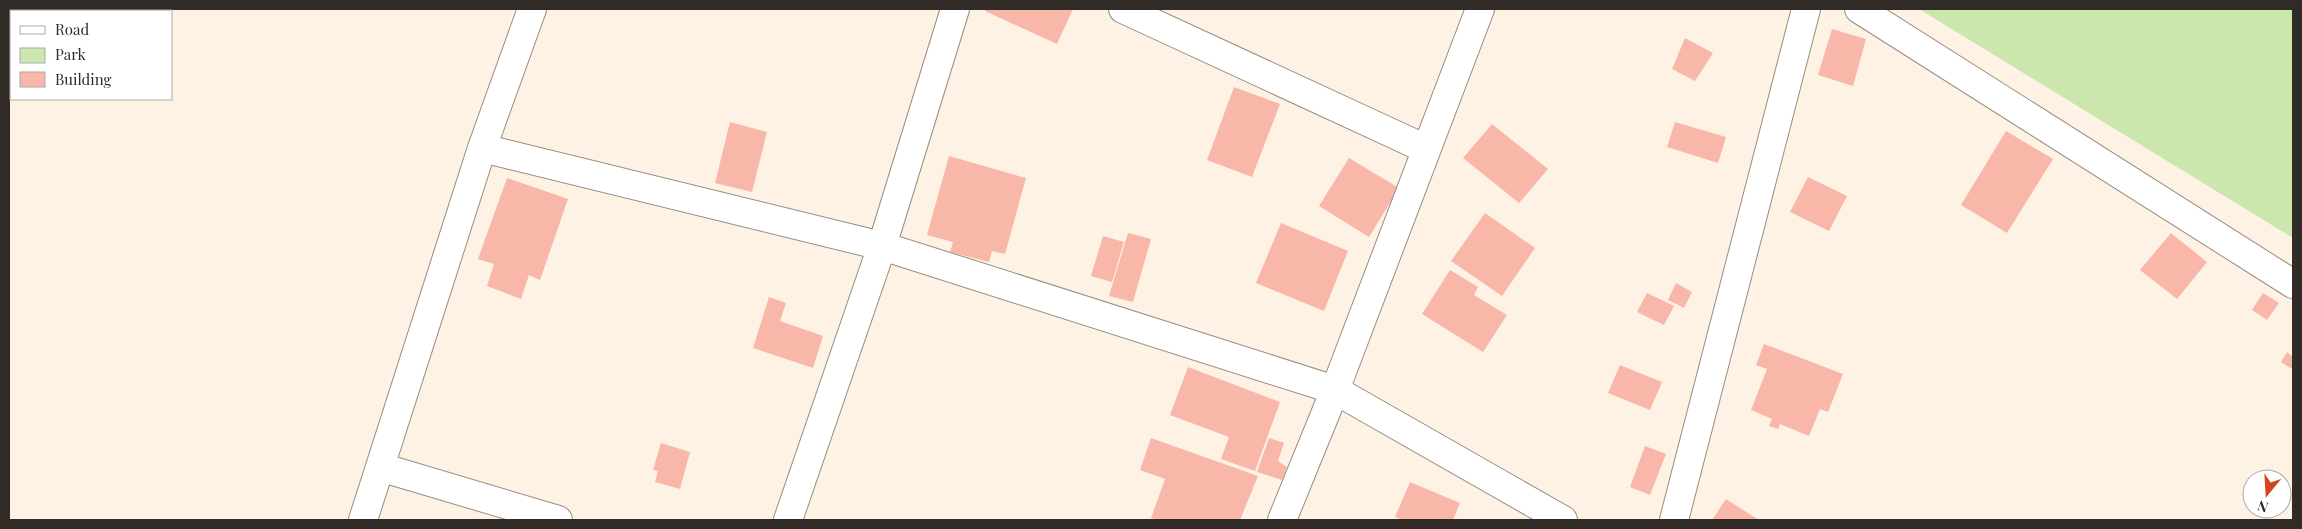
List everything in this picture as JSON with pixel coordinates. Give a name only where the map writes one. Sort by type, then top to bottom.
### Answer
[{"type":"street","points":[[363,520],[482,148],[532,9]]},
{"type":"street","points":[[788,520],[882,246],[955,9]]},
{"type":"street","points":[[1123,9],[1426,149]]},
{"type":"street","points":[[1282,520],[1335,390],[1480,9]]},
{"type":"street","points":[[1674,520],[1806,9]]},
{"type":"street","points":[[1860,9],[2293,284]]},
{"type":"street","points":[[482,148],[882,246],[1335,390],[1563,520]]},
{"type":"street","points":[[380,468],[558,520]]},
{"type":"green space","points":[[1919,9],[2293,9],[2293,238]]},
{"type":"building","points":[[986,9],[1073,9],[1057,44],[985,11]]},
{"type":"building","points":[[1832,29],[1866,39],[1853,86],[1818,75]]},
{"type":"building","points":[[1685,38],[1713,53],[1695,81],[1672,69]]},
{"type":"building","points":[[1234,87],[1280,104],[1252,177],[1207,160]]},
{"type":"building","points":[[730,122],[767,132],[752,192],[715,183]]},
{"type":"building","points":[[1675,122],[1726,137],[1718,163],[1667,147]]},
{"type":"building","points":[[1492,124],[1548,169],[1519,203],[1463,158]]},
{"type":"building","points":[[2006,131],[2053,159],[2007,233],[1961,205]]},
{"type":"building","points":[[949,156],[1026,178],[1005,254],[992,251],[989,262],[950,252],[953,242],[927,235]]},
{"type":"building","points":[[1349,158],[1399,188],[1369,237],[1319,206]]},
{"type":"building","points":[[1808,177],[1847,196],[1829,231],[1790,212]]},
{"type":"building","points":[[507,178],[568,199],[540,280],[529,275],[521,299],[487,286],[494,264],[478,259]]},
{"type":"building","points":[[1485,213],[1535,248],[1502,296],[1451,261]]},
{"type":"building","points":[[1281,223],[1348,251],[1324,311],[1256,283]]},
{"type":"building","points":[[1128,233],[1151,239],[1133,302],[1109,296]]},
{"type":"building","points":[[2171,233],[2207,262],[2177,299],[2140,270]]},
{"type":"building","points":[[1103,236],[1124,242],[1112,282],[1091,276]]},
{"type":"building","points":[[1450,270],[1478,287],[1474,295],[1507,315],[1483,352],[1422,314]]},
{"type":"building","points":[[1676,283],[1692,292],[1684,308],[1668,300]]},
{"type":"building","points":[[1647,293],[1674,306],[1664,325],[1637,312]]},
{"type":"building","points":[[2263,293],[2279,303],[2267,320],[2252,310]]},
{"type":"building","points":[[769,297],[786,303],[780,321],[823,336],[813,368],[753,348]]},
{"type":"building","points":[[1764,344],[1843,374],[1828,412],[1820,409],[1809,436],[1780,424],[1778,429],[1769,426],[1772,419],[1751,410],[1767,369],[1756,365]]},
{"type":"building","points":[[2287,352],[2293,357],[2292,369],[2281,362]]},
{"type":"building","points":[[1620,365],[1662,382],[1650,410],[1608,393]]},
{"type":"building","points":[[1188,367],[1280,402],[1255,471],[1221,459],[1229,437],[1170,415]]},
{"type":"building","points":[[1151,438],[1258,476],[1240,520],[1157,520],[1151,518],[1165,479],[1140,470]]},
{"type":"building","points":[[1269,438],[1284,443],[1278,461],[1287,467],[1282,480],[1257,472]]},
{"type":"building","points":[[661,443],[690,452],[680,489],[655,482],[658,471],[653,470]]},
{"type":"building","points":[[1645,446],[1666,454],[1650,495],[1630,487]]},
{"type":"building","points":[[1410,482],[1460,503],[1453,520],[1403,520],[1395,517]]},
{"type":"building","points":[[1726,499],[1759,520],[1712,520]]}]
